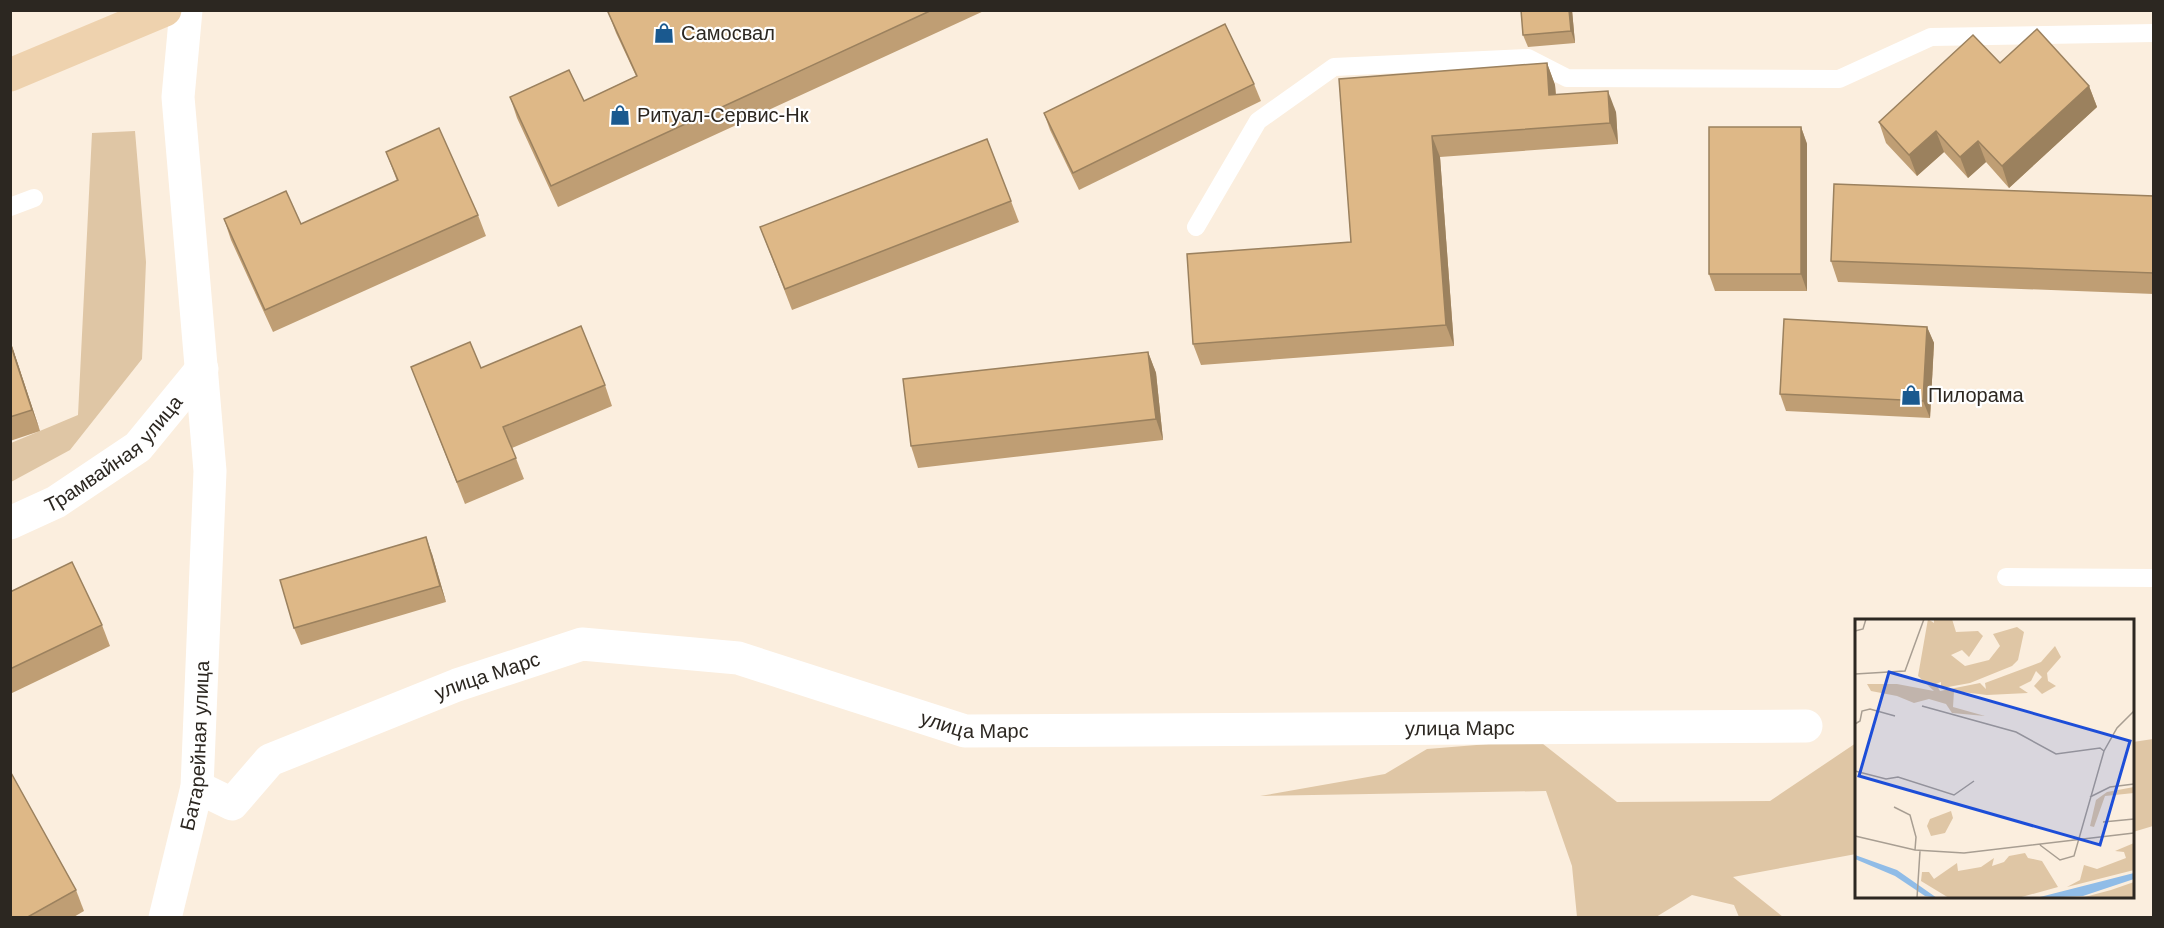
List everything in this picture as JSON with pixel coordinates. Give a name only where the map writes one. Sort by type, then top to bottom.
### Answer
[{"type":"main road","points":[[10,75],[165,10]]},
{"type":"street","name":"Батарейная улица","points":[[165,918],[196,788],[210,471],[178,97],[186,10]]},
{"type":"street","name":"Трамвайная улица","points":[[10,523],[56,502],[138,447],[202,369]]},
{"type":"street","name":"улица Марс","points":[[196,788],[231,804],[270,760],[457,686],[582,644],[738,658],[965,731],[1806,726]]},
{"type":"lane","points":[[1196,227],[1257,121],[1334,67],[1528,58],[1567,78],[1839,78],[1930,37],[2154,33]]},
{"type":"lane","points":[[10,207],[34,198]]},
{"type":"lane","points":[[2006,577],[2154,579]]},
{"type":"shaded area","points":[[135,131],[146,262],[142,359],[70,450],[11,482],[11,443],[78,415],[92,133]]},
{"type":"shaded area","points":[[2153,739],[2153,826],[2134,832],[2134,742]]},
{"type":"shaded area","points":[[1538,740],[1617,802],[1770,801],[1855,744],[1855,854],[1733,877],[1783,917],[1739,917],[1734,905],[1692,895],[1656,917],[1577,917],[1572,866],[1546,791],[1260,796],[1385,774],[1427,749]]},
{"type":"building","points":[[612,10],[932,10],[551,186],[510,97],[569,70],[584,101],[637,76],[608,12]]},
{"type":"building","points":[[1521,10],[1569,10],[1571,31],[1523,35]]},
{"type":"building","points":[[1225,24],[1254,84],[1073,173],[1044,113]]},
{"type":"building","points":[[2037,29],[2089,86],[2002,166],[1978,141],[1960,157],[1936,131],[1909,155],[1879,122],[1973,35],[2000,63]]},
{"type":"building","points":[[1547,63],[1549,95],[1608,91],[1610,123],[1432,136],[1446,325],[1193,344],[1187,254],[1351,242],[1339,79]]},
{"type":"building","points":[[1709,127],[1801,127],[1801,274],[1709,274]]},
{"type":"building","points":[[439,128],[478,215],[265,310],[224,219],[286,191],[301,224],[398,180],[386,152]]},
{"type":"building","points":[[987,139],[1011,201],[785,289],[760,227]]},
{"type":"building","points":[[1834,184],[2154,196],[2154,273],[1831,261]]},
{"type":"building","points":[[1784,319],[1927,327],[1923,401],[1780,394]]},
{"type":"building","points":[[581,326],[605,385],[503,427],[516,458],[457,482],[411,367],[470,342],[481,368]]},
{"type":"building","points":[[10,343],[32,410],[10,417]]},
{"type":"building","points":[[1148,352],[1156,419],[911,446],[903,379]]},
{"type":"building","points":[[426,537],[440,586],[294,628],[280,580]]},
{"type":"building","points":[[72,562],[102,625],[10,669],[10,592]]},
{"type":"building","points":[[10,771],[76,890],[26,918],[10,918]]},
{"type":"place","name":"Самосвал","points":[[664,33]]},
{"type":"place","name":"Ритуал-Сервис-Нк","points":[[620,115]]},
{"type":"place","name":"Пилорама","points":[[1911,395]]}]
